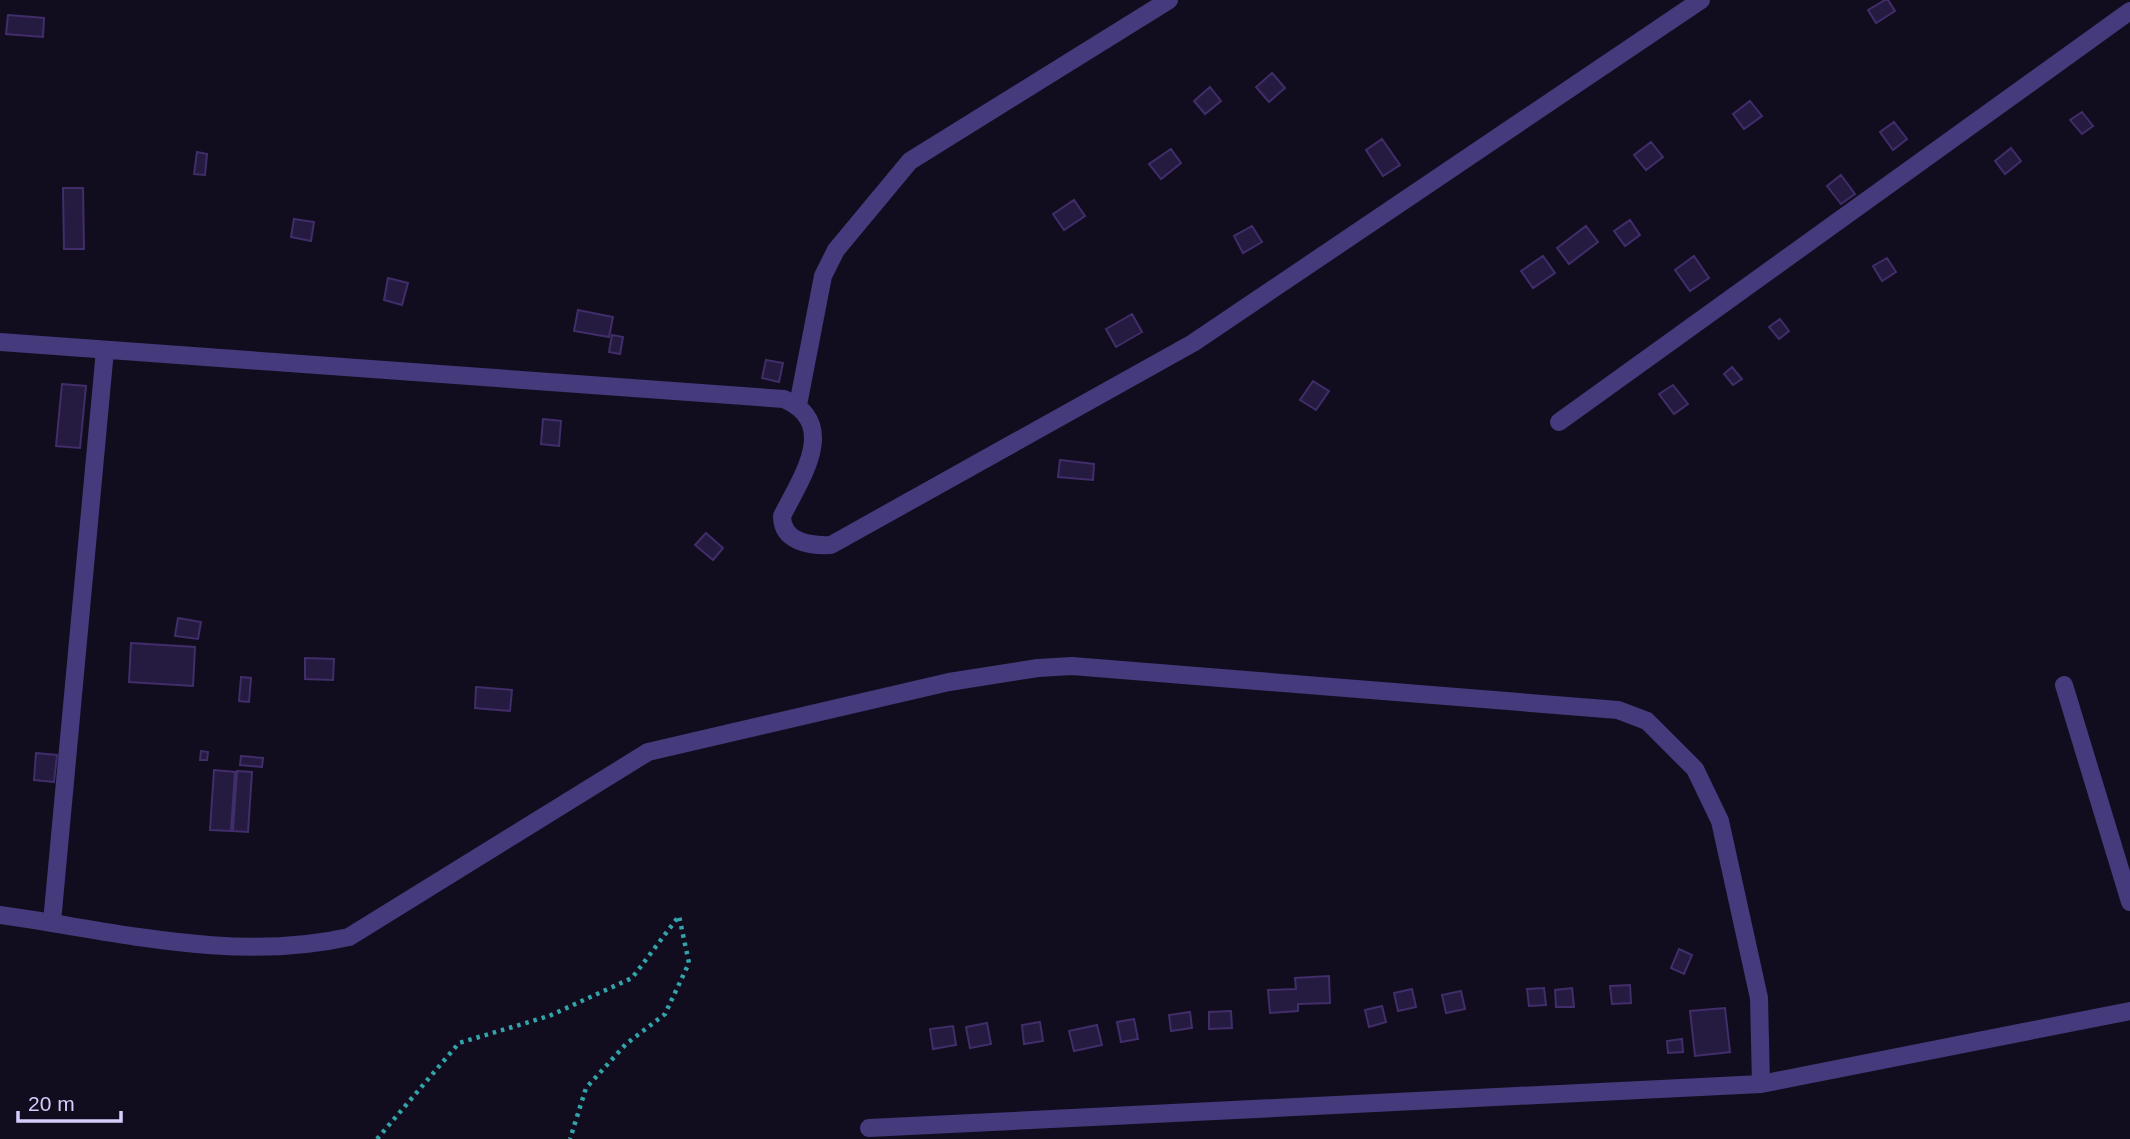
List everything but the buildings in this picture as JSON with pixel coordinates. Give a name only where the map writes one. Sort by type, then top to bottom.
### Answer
[{"type":"street","points":[[798,405],[823,276],[836,250],[910,160],[1169,0]]},
{"type":"street","points":[[0,342],[784,399],[798,405],[809,418],[813,447],[782,516],[782,526],[787,534],[812,546],[831,545],[1193,343],[1701,0]]},
{"type":"street","points":[[1559,422],[2130,11]]},
{"type":"street","points":[[52,922],[105,350]]},
{"type":"street","points":[[0,915],[242,949],[312,945],[349,937],[648,752],[949,682],[1038,668],[1072,666],[1618,710],[1647,721],[1695,769],[1720,821],[1759,998],[1761,1084]]},
{"type":"street","points":[[2064,685],[2130,902]]},
{"type":"street","points":[[869,1128],[1761,1084],[2130,1011]]},
{"type":"path","points":[[377,1139],[460,1043],[549,1016],[632,978],[679,916],[689,963],[665,1014],[626,1044],[586,1088],[570,1139]]}]
